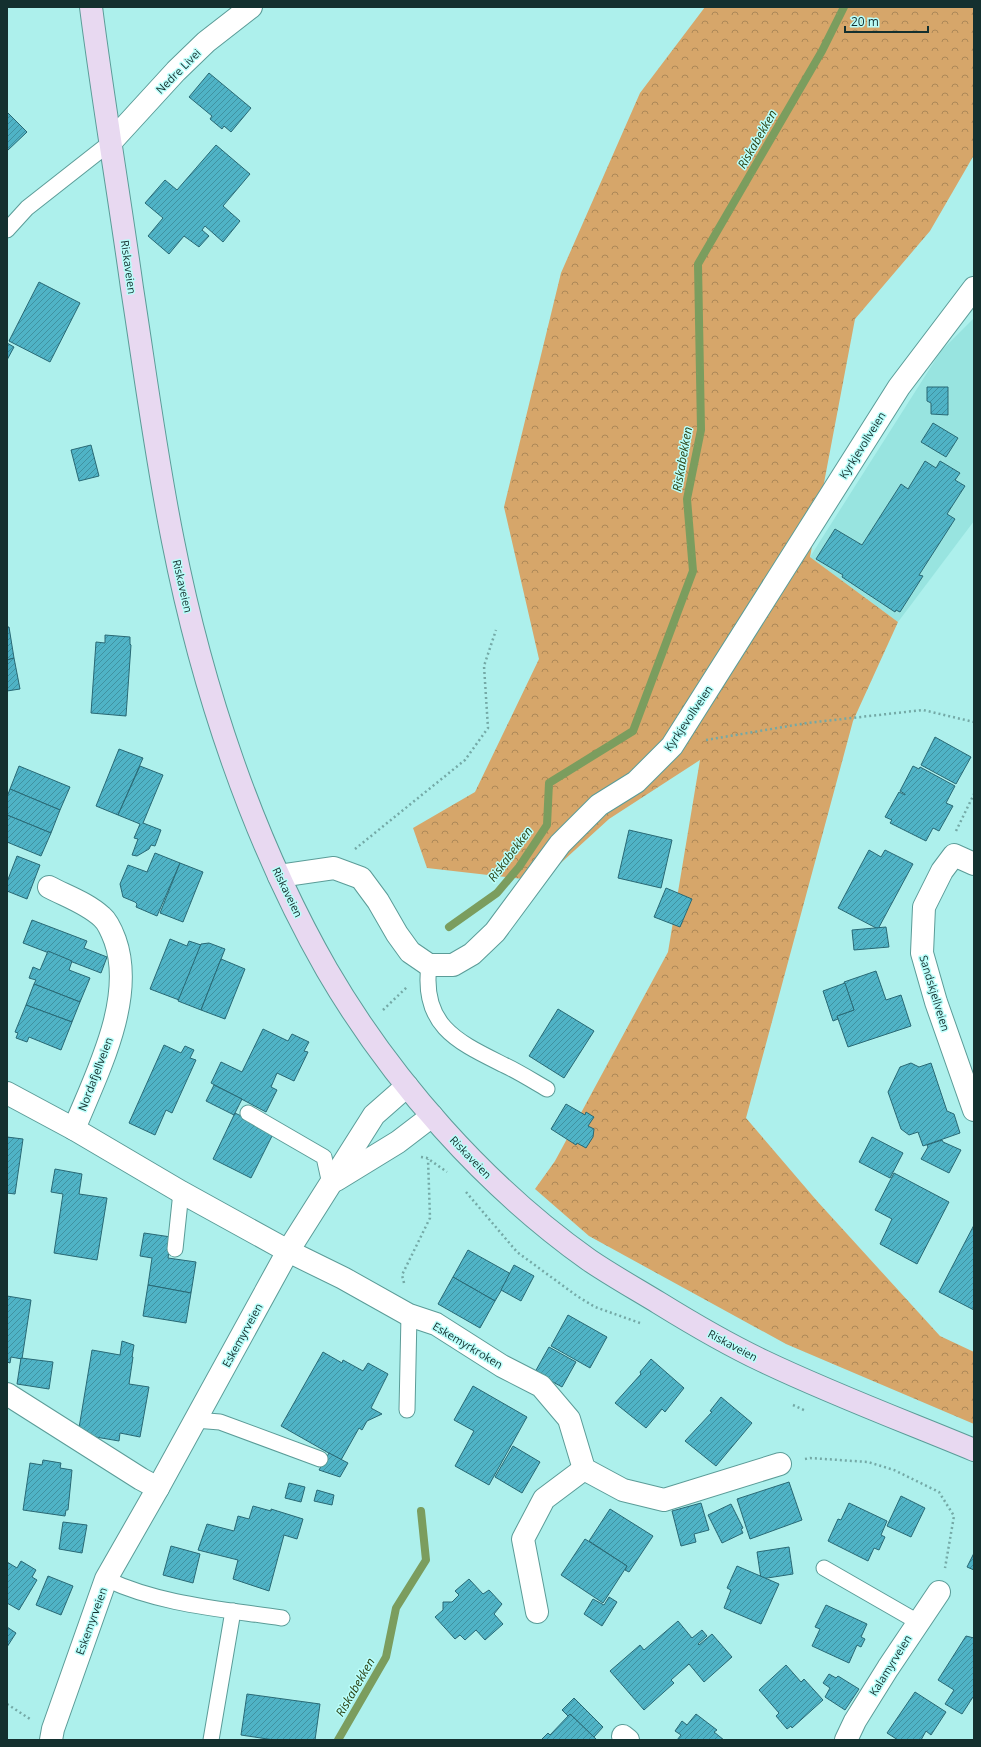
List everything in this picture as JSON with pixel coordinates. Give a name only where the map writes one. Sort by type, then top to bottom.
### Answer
[{"type":"main road","name":"Riskaveien","points":[[91,7],[162,482],[184,590],[209,686],[239,778],[279,876],[328,970],[364,1027],[407,1086],[432,1116],[482,1170],[536,1220],[591,1261],[698,1326],[763,1361],[974,1450]]},
{"type":"street","name":"Nedre Livei","points":[[111,142],[176,71],[206,42],[251,7]]},
{"type":"street","name":"Kyrkjevollveien","points":[[429,966],[452,965],[472,954],[495,932],[560,844],[599,805],[636,782],[672,746],[898,387],[974,288]]},
{"type":"street","points":[[954,855],[974,864]]},
{"type":"street","name":"Sandskjellveien","points":[[954,855],[942,871],[924,907],[922,953],[936,1002],[974,1110]]},
{"type":"street","points":[[279,876],[334,868],[360,878],[378,901],[397,934],[410,952],[429,966]]},
{"type":"street","name":"Nordafjellveien","points":[[49,887],[89,907],[103,917],[112,931],[118,947],[122,968],[121,987],[108,1046],[74,1129]]},
{"type":"street","name":"Eskemyrveien","points":[[51,1740],[53,1729],[106,1579],[196,1420],[288,1251],[374,1115],[407,1086]]},
{"type":"street","points":[[7,1093],[74,1129],[181,1192],[288,1251]]},
{"type":"street","name":"Eskemyrveien","points":[[330,1184],[398,1142],[432,1116]]},
{"type":"street","name":"Eskemyrkroken","points":[[288,1251],[343,1278],[409,1315],[436,1324],[502,1366],[541,1386],[569,1419],[584,1469]]},
{"type":"street","points":[[7,1394],[158,1488]]},
{"type":"street","points":[[537,1612],[523,1540],[544,1499],[584,1469],[623,1490],[664,1500],[780,1464]]},
{"type":"street","name":"Kalamyrveien","points":[[846,1740],[855,1721],[918,1622],[939,1592]]},
{"type":"lane","points":[[7,230],[27,208],[111,142]]},
{"type":"lane","points":[[429,966],[427,981],[431,1002],[437,1015],[450,1034],[472,1049],[509,1067],[547,1089]]},
{"type":"lane","points":[[248,1113],[324,1157],[330,1184]]},
{"type":"lane","points":[[175,1249],[181,1192]]},
{"type":"lane","points":[[408,1410],[409,1315]]},
{"type":"lane","points":[[196,1420],[220,1422],[320,1458]]},
{"type":"lane","points":[[824,1568],[918,1622]]},
{"type":"lane","points":[[106,1579],[120,1586],[159,1599],[282,1618]]},
{"type":"lane","points":[[211,1740],[233,1611]]},
{"type":"path","points":[[334,868],[464,760],[488,728],[484,666],[496,630]]},
{"type":"path","points":[[672,746],[807,723],[923,710],[974,722]]},
{"type":"path","points":[[954,855],[953,838],[974,794]]},
{"type":"path","points":[[381,1012],[429,966]]},
{"type":"path","points":[[416,1156],[428,1158],[448,1174]]},
{"type":"path","points":[[409,1315],[413,1307],[402,1275],[430,1218],[428,1158]]},
{"type":"path","points":[[463,1189],[517,1252],[577,1296],[595,1306],[630,1319]]},
{"type":"path","points":[[780,1464],[810,1458],[868,1462],[894,1470],[940,1492],[954,1516],[948,1558],[939,1592]]},
{"type":"shaded area","points":[[974,318],[974,521],[898,622],[810,557],[941,351]]},
{"type":"green space","points":[[705,7],[974,7],[974,155],[930,231],[855,319],[810,557],[898,622],[853,721],[746,1118],[817,1201],[940,1336],[974,1352],[974,1424],[786,1344],[589,1236],[535,1189],[555,1161],[668,952],[700,760],[609,819],[541,881],[427,868],[413,828],[475,792],[539,659],[504,507],[561,273],[640,93]]},
{"type":"building","points":[[209,73],[251,108],[231,132],[224,126],[222,129],[210,119],[212,116],[189,97]]},
{"type":"building","points":[[7,112],[27,132],[7,151]]},
{"type":"building","points":[[216,145],[250,174],[223,206],[240,221],[223,242],[205,226],[202,230],[209,236],[199,247],[184,236],[169,254],[148,236],[163,218],[145,203],[165,180],[177,190]]},
{"type":"building","points":[[39,282],[80,303],[50,362],[9,341]]},
{"type":"building","points":[[7,343],[14,347],[7,360]]},
{"type":"building","points":[[927,387],[948,387],[948,415],[931,414],[931,403],[927,401]]},
{"type":"building","points":[[933,423],[958,438],[946,457],[921,442]]},
{"type":"building","points":[[91,445],[99,476],[79,481],[71,450]]},
{"type":"building","points":[[925,461],[936,468],[940,461],[960,473],[955,480],[965,486],[947,514],[955,519],[919,575],[923,576],[900,612],[896,610],[895,612],[842,577],[843,575],[816,559],[835,529],[862,545],[901,484],[908,489]]},
{"type":"building","points":[[7,627],[9,627],[14,658],[7,660]]},
{"type":"building","points":[[105,635],[130,637],[131,645],[126,716],[91,713],[96,642],[105,643]]},
{"type":"building","points":[[14,658],[20,689],[7,691],[7,660]]},
{"type":"building","points":[[935,737],[971,757],[956,784],[921,765]]},
{"type":"building","points":[[119,749],[143,758],[118,815],[96,806]]},
{"type":"building","points":[[19,766],[70,787],[60,810],[10,789]]},
{"type":"building","points":[[140,766],[163,775],[143,823],[161,830],[155,846],[151,845],[149,849],[137,856],[132,855],[138,839],[134,838],[140,824],[118,815]]},
{"type":"building","points":[[913,766],[919,769],[920,767],[955,786],[946,803],[953,806],[939,831],[933,828],[926,841],[890,823],[892,820],[885,817],[899,792],[905,795],[900,791]]},
{"type":"building","points":[[10,789],[60,810],[51,833],[7,815],[7,797]]},
{"type":"building","points":[[7,815],[51,833],[41,856],[7,842]]},
{"type":"building","points":[[629,830],[672,840],[661,888],[618,878]]},
{"type":"building","points":[[869,850],[881,857],[885,850],[913,864],[878,929],[838,908]]},
{"type":"building","points":[[155,853],[180,863],[157,916],[136,907],[137,904],[135,902],[123,897],[120,884],[128,865],[147,872]]},
{"type":"building","points":[[17,856],[40,865],[27,899],[7,891],[7,882]]},
{"type":"building","points":[[180,863],[203,872],[183,922],[160,913]]},
{"type":"building","points":[[666,888],[692,899],[680,927],[654,917]]},
{"type":"building","points":[[32,920],[87,941],[84,948],[107,957],[101,973],[23,943]]},
{"type":"building","points":[[886,927],[889,947],[854,950],[852,930]]},
{"type":"building","points":[[170,939],[187,946],[189,941],[201,945],[179,1000],[150,989]]},
{"type":"building","points":[[209,943],[225,949],[201,1010],[178,1001],[201,944]]},
{"type":"building","points":[[48,951],[72,961],[69,970],[90,978],[80,1002],[34,984],[36,980],[29,978],[33,967],[40,970]]},
{"type":"building","points":[[221,959],[245,969],[225,1019],[201,1010]]},
{"type":"building","points":[[876,971],[886,1000],[901,995],[911,1026],[848,1047],[837,1016],[854,1010],[844,982]]},
{"type":"building","points":[[845,983],[854,1010],[837,1016],[838,1019],[833,1021],[823,991]]},
{"type":"building","points":[[34,984],[80,1002],[72,1022],[26,1005]]},
{"type":"building","points":[[26,1005],[72,1022],[61,1050],[29,1037],[27,1042],[16,1038],[18,1033],[15,1032]]},
{"type":"building","points":[[558,1009],[594,1031],[564,1078],[529,1056]]},
{"type":"building","points":[[263,1029],[288,1041],[292,1034],[309,1042],[304,1051],[308,1052],[294,1081],[277,1073],[271,1087],[277,1090],[266,1112],[211,1083],[221,1062],[242,1072]]},
{"type":"building","points":[[164,1045],[181,1053],[185,1046],[194,1050],[190,1058],[196,1060],[172,1113],[166,1110],[155,1135],[129,1123]]},
{"type":"building","points":[[911,1063],[919,1067],[931,1063],[947,1111],[954,1114],[960,1133],[923,1146],[918,1132],[909,1135],[901,1129],[888,1092],[900,1067]]},
{"type":"building","points":[[214,1085],[242,1099],[234,1115],[206,1101]]},
{"type":"building","points":[[566,1104],[585,1115],[586,1112],[594,1117],[588,1126],[594,1129],[593,1137],[586,1148],[577,1143],[576,1145],[551,1129]]},
{"type":"building","points":[[235,1113],[274,1132],[251,1178],[213,1159]]},
{"type":"building","points":[[7,1137],[23,1139],[15,1194],[7,1193]]},
{"type":"building","points":[[872,1137],[903,1153],[890,1178],[859,1162]]},
{"type":"building","points":[[942,1140],[943,1142],[961,1150],[949,1173],[921,1159],[928,1147],[927,1145]]},
{"type":"building","points":[[55,1169],[82,1174],[79,1194],[107,1198],[97,1260],[54,1253],[63,1194],[51,1192]]},
{"type":"building","points":[[894,1173],[949,1202],[917,1264],[880,1244],[892,1219],[875,1210]]},
{"type":"building","points":[[974,1225],[974,1310],[939,1292]]},
{"type":"building","points":[[144,1233],[171,1237],[168,1258],[196,1262],[191,1293],[148,1285],[152,1258],[140,1256]]},
{"type":"building","points":[[468,1250],[511,1274],[495,1301],[453,1277]]},
{"type":"building","points":[[514,1265],[534,1276],[521,1301],[501,1290]]},
{"type":"building","points":[[453,1277],[495,1301],[480,1328],[438,1304]]},
{"type":"building","points":[[148,1285],[191,1293],[186,1323],[143,1316]]},
{"type":"building","points":[[7,1296],[31,1300],[22,1359],[11,1357],[10,1363],[7,1362]]},
{"type":"building","points":[[568,1315],[607,1337],[590,1368],[551,1346]]},
{"type":"building","points":[[122,1341],[134,1345],[129,1384],[149,1387],[140,1437],[120,1433],[119,1441],[78,1434],[92,1350],[120,1355]]},
{"type":"building","points":[[549,1347],[576,1362],[562,1387],[535,1372]]},
{"type":"building","points":[[323,1352],[342,1363],[343,1360],[363,1371],[368,1363],[388,1374],[371,1408],[382,1414],[367,1421],[362,1430],[359,1428],[341,1460],[281,1426]]},
{"type":"building","points":[[21,1358],[53,1362],[49,1389],[17,1384]]},
{"type":"building","points":[[651,1359],[684,1388],[665,1412],[662,1409],[646,1428],[615,1403],[641,1374],[640,1372]]},
{"type":"building","points":[[473,1386],[527,1417],[489,1485],[455,1466],[474,1431],[454,1420]]},
{"type":"building","points":[[721,1397],[752,1423],[716,1466],[685,1441],[712,1412],[710,1411]]},
{"type":"building","points":[[513,1446],[540,1462],[522,1493],[495,1477]]},
{"type":"building","points":[[329,1453],[348,1463],[340,1477],[319,1470]]},
{"type":"building","points":[[43,1460],[61,1463],[60,1468],[72,1470],[68,1510],[66,1510],[65,1516],[23,1510],[30,1463],[42,1465]]},
{"type":"building","points":[[789,1482],[802,1520],[750,1539],[737,1499]]},
{"type":"building","points":[[289,1483],[305,1487],[301,1502],[285,1498]]},
{"type":"building","points":[[317,1490],[334,1495],[332,1505],[314,1501]]},
{"type":"building","points":[[901,1496],[925,1508],[911,1537],[887,1526]]},
{"type":"building","points":[[701,1503],[709,1530],[694,1534],[696,1542],[681,1546],[672,1511]]},
{"type":"building","points":[[849,1503],[887,1521],[881,1535],[885,1537],[879,1550],[874,1548],[868,1561],[828,1541],[838,1519],[841,1520]]},
{"type":"building","points":[[731,1504],[743,1528],[741,1529],[743,1533],[722,1543],[708,1515]]},
{"type":"building","points":[[253,1506],[271,1511],[271,1509],[303,1519],[297,1539],[284,1535],[269,1591],[233,1579],[238,1560],[198,1550],[207,1524],[234,1531],[238,1516],[249,1519]]},
{"type":"building","points":[[610,1509],[653,1536],[629,1572],[625,1570],[627,1566],[589,1541]]},
{"type":"building","points":[[63,1522],[87,1525],[82,1553],[59,1549]]},
{"type":"building","points":[[585,1539],[627,1566],[603,1603],[561,1575]]},
{"type":"building","points":[[171,1546],[200,1554],[193,1583],[163,1575]]},
{"type":"building","points":[[789,1547],[793,1574],[761,1579],[757,1552]]},
{"type":"building","points":[[974,1553],[974,1570],[967,1567]]},
{"type":"building","points":[[21,1561],[36,1570],[32,1577],[37,1580],[19,1610],[7,1603],[7,1562],[17,1568]]},
{"type":"building","points":[[737,1566],[779,1584],[761,1624],[724,1608],[731,1590],[727,1588]]},
{"type":"building","points":[[48,1576],[73,1586],[61,1615],[36,1605]]},
{"type":"building","points":[[469,1579],[483,1594],[489,1590],[502,1604],[494,1614],[503,1624],[485,1640],[476,1630],[465,1640],[460,1635],[455,1639],[435,1617],[443,1610],[443,1602],[452,1602],[459,1595],[455,1591]]},
{"type":"building","points":[[609,1597],[617,1602],[602,1626],[584,1614],[593,1599],[604,1605]]},
{"type":"building","points":[[826,1605],[867,1624],[861,1637],[865,1639],[861,1647],[857,1645],[849,1663],[812,1646],[820,1629],[815,1627]]},
{"type":"building","points":[[678,1621],[692,1638],[702,1630],[707,1636],[698,1644],[699,1645],[712,1634],[732,1657],[704,1682],[689,1664],[671,1680],[674,1683],[644,1710],[610,1671],[640,1645],[644,1650]]},
{"type":"building","points":[[7,1627],[16,1633],[7,1647]]},
{"type":"building","points":[[966,1636],[974,1638],[974,1698],[973,1697],[962,1714],[945,1704],[954,1690],[938,1680]]},
{"type":"building","points":[[786,1665],[801,1682],[804,1679],[823,1700],[792,1728],[791,1726],[787,1729],[776,1716],[779,1713],[759,1690]]},
{"type":"building","points":[[829,1674],[836,1678],[838,1676],[859,1689],[845,1710],[825,1697],[830,1688],[823,1683]]},
{"type":"building","points":[[915,1692],[946,1712],[931,1735],[926,1731],[921,1740],[898,1740],[887,1733]]},
{"type":"building","points":[[247,1694],[320,1704],[315,1740],[274,1740],[241,1735]]},
{"type":"building","points":[[574,1698],[603,1727],[594,1737],[570,1714],[568,1716],[562,1710]]},
{"type":"building","points":[[570,1714],[597,1740],[541,1740],[548,1733],[550,1735]]},
{"type":"building","points":[[696,1714],[717,1730],[714,1732],[724,1740],[677,1740],[681,1735],[675,1731],[682,1721],[687,1725]]},
{"type":"waterway","name":"Riskabekken","points":[[449,927],[497,893],[519,867],[547,825],[549,783],[633,731],[693,571],[687,499],[701,430],[698,264],[822,51],[844,7]]},
{"type":"waterway","name":"Riskabekken","points":[[338,1740],[386,1657],[396,1608],[426,1560],[421,1511]]}]
